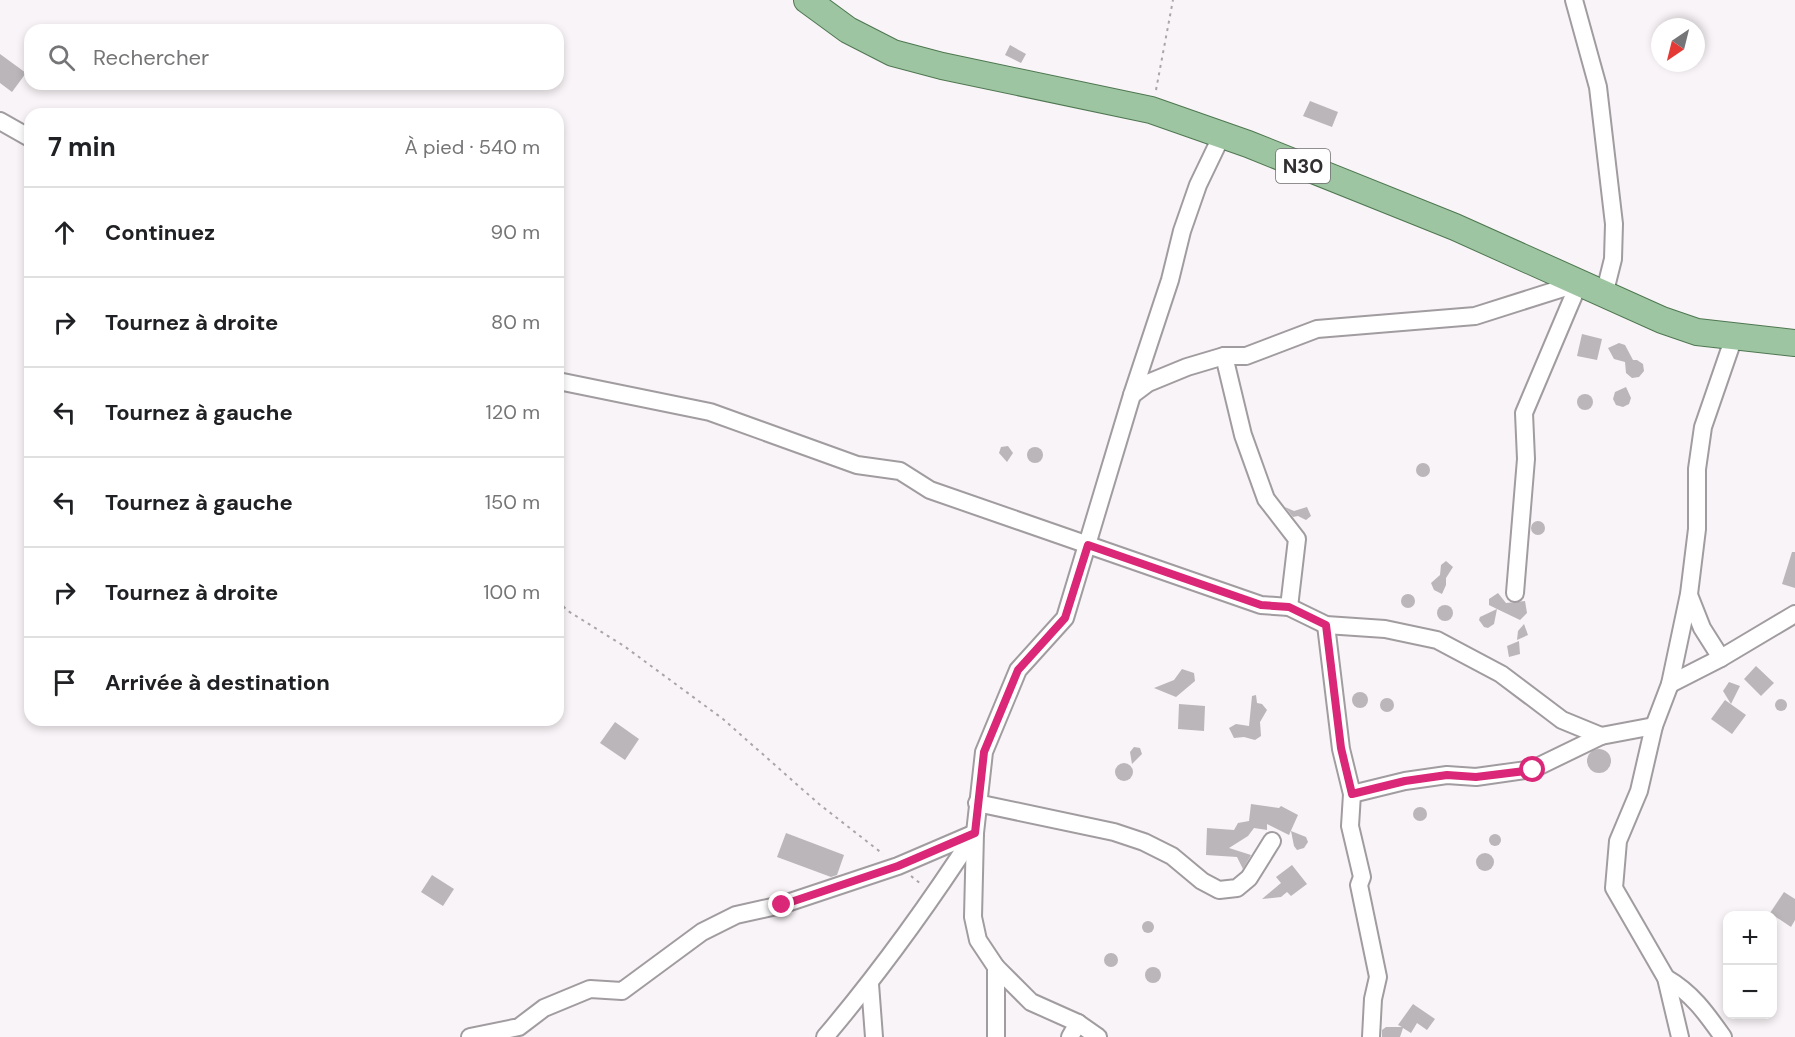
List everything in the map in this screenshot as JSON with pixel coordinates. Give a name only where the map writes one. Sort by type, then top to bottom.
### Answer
[{"type":"main road","name":"N30","points":[[807,0],[848,30],[893,53],[942,66],[1151,110],[1222,135],[1455,227],[1604,295],[1689,329],[1795,344]]},
{"type":"street","points":[[1574,0],[1598,87],[1614,224],[1613,260],[1604,295]]},
{"type":"street","points":[[2,125],[24,135]]},
{"type":"street","points":[[1098,1037],[1074,1030],[1032,1002],[996,967],[978,940],[974,917],[975,833],[984,752],[1018,670],[1065,618],[1132,395],[1170,280],[1182,231],[1198,184],[1222,135]]},
{"type":"street","points":[[1132,395],[1148,383],[1224,356],[1246,356],[1317,329],[1475,316],[1579,283]]},
{"type":"street","points":[[1515,593],[1526,459],[1524,413],[1579,283]]},
{"type":"street","points":[[1680,1037],[1666,978],[1614,888],[1618,841],[1639,791],[1654,726],[1670,684],[1689,594],[1697,529],[1697,469],[1703,427],[1734,337]]},
{"type":"street","points":[[1224,356],[1243,435],[1266,499],[1297,539],[1289,607]]},
{"type":"street","points":[[564,382],[710,412],[857,465],[900,471],[930,490],[1261,605],[1289,607],[1326,625],[1385,629],[1437,640],[1501,674],[1562,720],[1601,736]]},
{"type":"street","points":[[1689,594],[1702,628],[1721,658]]},
{"type":"street","points":[[1670,684],[1721,658],[1795,614]]},
{"type":"street","points":[[1326,625],[1341,748],[1352,794],[1350,826],[1362,877],[1359,885],[1378,977],[1372,999],[1371,1037]]},
{"type":"street","points":[[1352,794],[1405,781],[1447,775],[1476,777],[1533,770],[1601,736],[1654,726]]},
{"type":"street","points":[[977,803],[1113,832],[1144,842],[1172,856],[1202,881],[1219,890],[1237,888],[1249,878],[1272,841]]},
{"type":"street","points":[[470,1037],[519,1027],[544,1008],[590,989],[622,991],[702,932],[736,915],[782,905],[898,866],[975,833]]},
{"type":"street","points":[[825,1037],[870,984],[935,895],[975,833]]},
{"type":"street","points":[[996,967],[996,1037]]},
{"type":"street","points":[[1666,978],[1685,990],[1706,1011],[1723,1037]]},
{"type":"street","points":[[870,984],[874,1037]]},
{"type":"path","points":[[1151,110],[1173,0]]},
{"type":"path","points":[[564,607],[624,646],[723,719],[819,804],[935,895]]},
{"type":"building","points":[[1010,45],[1026,54],[1021,63],[1005,55]]},
{"type":"building","points":[[0,54],[24,72],[24,76],[12,92],[0,83]]},
{"type":"building","points":[[1310,101],[1338,112],[1332,127],[1303,116]]},
{"type":"building","points":[[1582,334],[1602,339],[1597,360],[1577,356]]},
{"type":"building","points":[[1619,343],[1625,345],[1633,360],[1643,364],[1644,371],[1639,377],[1632,378],[1626,373],[1625,362],[1614,359],[1608,348]]},
{"type":"building","points":[[1626,387],[1631,398],[1629,404],[1623,407],[1616,405],[1613,399],[1615,392]]},
{"type":"building","points":[[1585,394],[1593,402],[1585,410],[1577,402]]},
{"type":"building","points":[[1008,446],[1013,453],[1007,462],[999,453],[1001,447]]},
{"type":"building","points":[[1035,447],[1043,455],[1035,463],[1027,455]]},
{"type":"building","points":[[1420,463],[1426,463],[1430,470],[1426,477],[1420,477],[1416,473],[1416,467]]},
{"type":"building","points":[[1285,507],[1294,511],[1307,507],[1311,516],[1306,520],[1298,516],[1293,517]]},
{"type":"building","points":[[1538,521],[1543,523],[1545,528],[1543,533],[1538,535],[1533,533],[1531,528],[1533,523]]},
{"type":"building","points":[[1792,552],[1795,552],[1795,588],[1782,584]]},
{"type":"building","points":[[1446,561],[1453,567],[1446,578],[1442,594],[1434,590],[1431,583],[1440,575],[1441,565]]},
{"type":"building","points":[[1498,593],[1506,603],[1525,601],[1527,613],[1520,620],[1489,605],[1489,599]]},
{"type":"building","points":[[1405,594],[1411,594],[1415,601],[1411,608],[1405,608],[1401,604],[1401,598]]},
{"type":"building","points":[[1442,605],[1448,605],[1453,613],[1451,619],[1442,621],[1437,616],[1437,610]]},
{"type":"building","points":[[1497,609],[1494,624],[1488,628],[1484,627],[1479,620],[1480,617]]},
{"type":"building","points":[[1524,624],[1528,635],[1517,640],[1518,631]]},
{"type":"building","points":[[1519,641],[1520,654],[1509,657],[1507,646]]},
{"type":"building","points":[[1756,666],[1774,683],[1761,696],[1744,679]]},
{"type":"building","points":[[1182,669],[1194,673],[1195,681],[1176,697],[1154,688],[1174,680]]},
{"type":"building","points":[[1729,682],[1740,686],[1731,704],[1723,691]]},
{"type":"building","points":[[1360,692],[1368,700],[1360,708],[1352,700]]},
{"type":"building","points":[[1256,695],[1257,703],[1262,704],[1267,710],[1260,722],[1261,736],[1255,740],[1244,737],[1234,738],[1229,728],[1236,724],[1249,726],[1252,696]]},
{"type":"building","points":[[1387,698],[1392,700],[1394,705],[1392,710],[1387,712],[1382,710],[1380,705],[1382,700]]},
{"type":"building","points":[[1783,699],[1787,705],[1783,711],[1779,711],[1775,703]]},
{"type":"building","points":[[1725,700],[1746,715],[1732,734],[1711,719]]},
{"type":"building","points":[[1179,704],[1205,706],[1204,731],[1178,729]]},
{"type":"building","points":[[615,722],[639,739],[625,760],[600,743]]},
{"type":"building","points":[[1134,747],[1140,748],[1142,754],[1132,764],[1130,752]]},
{"type":"building","points":[[1594,749],[1604,749],[1611,756],[1611,766],[1604,773],[1594,773],[1587,766],[1587,756]]},
{"type":"building","points":[[1120,763],[1128,763],[1133,768],[1131,779],[1120,781],[1115,776],[1115,768]]},
{"type":"building","points":[[1251,804],[1279,808],[1281,806],[1298,815],[1289,835],[1267,824],[1267,830],[1254,828],[1248,836],[1229,848],[1251,855],[1243,869],[1237,857],[1206,855],[1207,828],[1234,830],[1238,823],[1249,821]]},
{"type":"building","points":[[1417,807],[1423,807],[1427,814],[1423,821],[1417,821],[1413,817],[1413,811]]},
{"type":"building","points":[[1291,831],[1306,837],[1308,842],[1304,848],[1297,850]]},
{"type":"building","points":[[786,833],[844,855],[837,875],[831,877],[777,857]]},
{"type":"building","points":[[1497,834],[1500,835],[1500,845],[1493,846],[1490,845],[1489,838],[1490,835]]},
{"type":"building","points":[[1485,853],[1491,856],[1494,862],[1491,868],[1485,871],[1479,868],[1476,862],[1479,856]]},
{"type":"building","points":[[1292,865],[1307,884],[1291,896],[1287,892],[1281,897],[1262,899],[1281,883],[1276,877]]},
{"type":"building","points":[[432,875],[454,889],[443,906],[421,892]]},
{"type":"building","points":[[1784,892],[1795,899],[1795,920],[1791,927],[1777,918],[1777,911],[1771,911]]},
{"type":"building","points":[[1150,921],[1154,927],[1150,933],[1146,933],[1142,925]]},
{"type":"building","points":[[1108,953],[1114,953],[1118,960],[1114,967],[1108,967],[1104,963],[1104,957]]},
{"type":"building","points":[[1153,967],[1159,969],[1161,975],[1159,981],[1153,983],[1147,981],[1145,975],[1147,969]]},
{"type":"building","points":[[1413,1004],[1435,1019],[1427,1030],[1417,1023],[1411,1033],[1403,1028],[1400,1037],[1382,1037],[1382,1030],[1386,1027],[1402,1027],[1398,1025]]},
{"type":"route","points":[[782,905],[898,866],[975,833],[984,752],[1018,670],[1065,618],[1088,545],[1261,605],[1289,607],[1326,625],[1341,748],[1352,794],[1405,781],[1447,775],[1476,777],[1533,770]]}]
